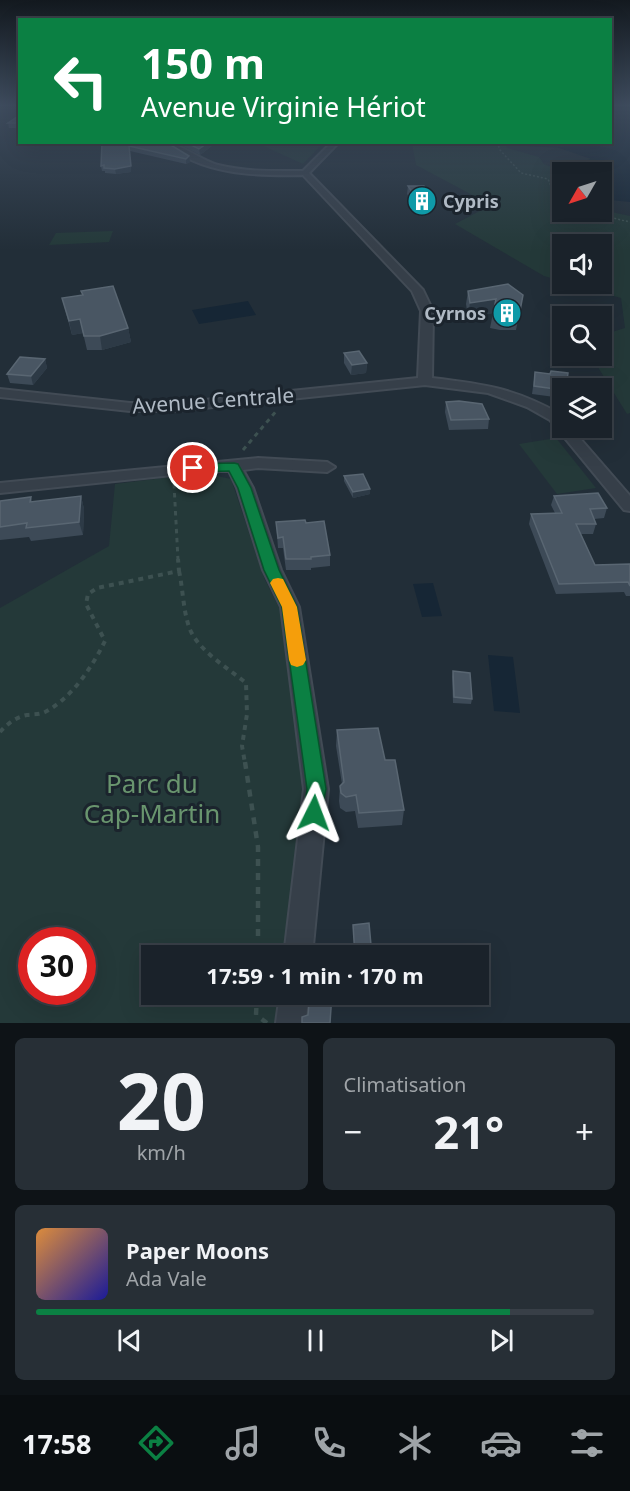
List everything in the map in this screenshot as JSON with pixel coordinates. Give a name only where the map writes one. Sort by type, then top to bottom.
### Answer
[{"type":"street","points":[[183,154],[225,170],[264,174],[305,173],[417,290],[427,311],[425,381]]},
{"type":"street","points":[[305,173],[314,162],[326,154]]},
{"type":"street","name":"Avenue Centrale","points":[[0,393],[130,407],[175,407],[425,381],[490,389],[532,404],[552,415]]},
{"type":"street","name":"Avenue Centrale","points":[[572,438],[630,506]]},
{"type":"street","points":[[0,488],[212,466],[234,467],[258,463],[327,466]]},
{"type":"street","points":[[234,467],[245,488],[272,570],[290,607],[316,789],[299,945]]},
{"type":"street","points":[[291,1023],[293,1005]]},
{"type":"path","points":[[503,154],[521,173],[548,179],[552,188]]},
{"type":"path","points":[[612,218],[630,222]]},
{"type":"path","points":[[234,467],[241,453],[288,396]]},
{"type":"path","points":[[174,470],[179,571],[189,629],[197,643],[246,683],[247,714],[242,746],[258,847],[258,945]]},
{"type":"path","points":[[0,732],[7,724],[22,716],[42,714],[57,705],[98,656],[105,641],[86,604],[88,594],[97,588],[179,571]]},
{"type":"path","points":[[256,1005],[256,1016],[267,1023]]},
{"type":"green space","points":[[281,154],[313,154],[303,164]]},
{"type":"green space","points":[[414,154],[527,154],[539,157],[544,164],[552,167],[552,222],[612,222],[612,212],[630,216],[630,413],[627,414],[612,390],[612,378],[605,378],[597,366],[612,366],[612,332],[625,328],[621,298],[606,294],[612,294],[612,234],[552,234],[552,278],[544,276],[455,224],[491,205],[416,165]]},
{"type":"green space","points":[[113,231],[109,242],[49,245],[56,233]]},
{"type":"green space","points":[[556,438],[596,488],[557,494],[519,444]]},
{"type":"green space","name":"Parc du Cap-Martin","points":[[203,473],[231,479],[265,580],[283,615],[305,798],[285,945],[141,945],[141,1005],[278,1005],[276,1023],[0,1023],[0,608],[109,546],[115,484]]},
{"type":"water","points":[[576,154],[630,154],[630,202],[612,200],[612,162],[580,162],[591,159]]},
{"type":"water","points":[[248,301],[256,315],[199,324],[192,310]]},
{"type":"water","points":[[433,583],[442,616],[422,617],[413,584]]},
{"type":"water","points":[[488,655],[513,657],[520,713],[494,711]]},
{"type":"building","points":[[102,154],[130,154],[131,166],[115,169],[101,166]]},
{"type":"building","points":[[163,154],[185,154],[189,156],[186,159]]},
{"type":"building","points":[[408,186],[424,186],[435,200],[418,201]]},
{"type":"building","points":[[508,284],[523,295],[519,316],[493,314],[496,299],[470,303],[468,291]]},
{"type":"building","points":[[113,286],[128,328],[100,336],[84,336],[80,319],[69,321],[62,298],[83,295],[81,291]]},
{"type":"building","points":[[359,351],[367,363],[352,365],[344,353]]},
{"type":"building","points":[[20,357],[45,359],[31,376],[7,374]]},
{"type":"building","points":[[551,371],[568,373],[567,378],[552,378],[552,389],[534,386],[535,372],[550,374]]},
{"type":"building","points":[[446,402],[482,404],[489,419],[451,420]]},
{"type":"building","points":[[363,474],[370,489],[353,492],[344,476]]},
{"type":"building","points":[[598,493],[607,508],[590,509],[596,524],[576,524],[595,565],[630,564],[630,586],[628,582],[559,584],[531,514],[562,513],[554,496]]},
{"type":"building","points":[[81,496],[79,522],[26,528],[27,523],[0,527],[0,501],[31,497],[30,502]]},
{"type":"building","points":[[305,520],[306,523],[324,521],[330,555],[311,557],[311,559],[286,559],[283,537],[278,538],[276,522]]},
{"type":"building","points":[[453,671],[470,673],[472,699],[454,697]]},
{"type":"building","points":[[378,728],[385,760],[395,760],[404,810],[359,813],[356,795],[346,797],[341,793],[340,786],[344,782],[337,730]]},
{"type":"building","points":[[369,923],[371,945],[354,945],[353,925]]},
{"type":"building","points":[[309,1005],[331,1005],[330,1023],[302,1023],[302,1017],[308,1015]]},
{"type":"slow traffic","points":[[278,583],[290,607],[297,660]]},
{"type":"place","name":"Cypris","points":[[422,201]]},
{"type":"place","name":"Cyrnos","points":[[507,313]]},
{"type":"route","points":[[193,468],[234,467],[245,488],[272,570],[290,607],[316,789],[314,813]]}]
